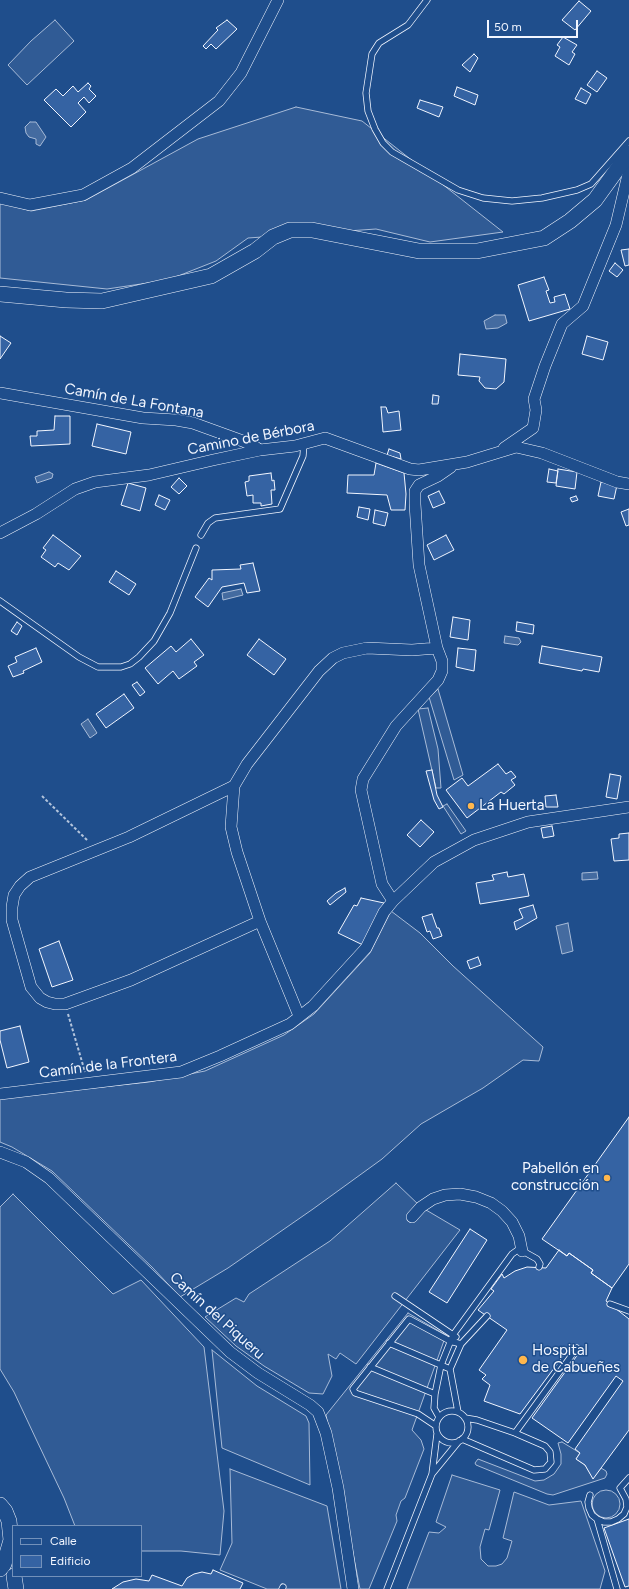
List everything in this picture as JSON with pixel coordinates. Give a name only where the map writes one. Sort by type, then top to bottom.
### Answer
[{"type":"street","points":[[0,198],[30,204],[83,195],[132,168],[218,101],[241,73],[278,0]]},
{"type":"street","points":[[0,294],[66,300],[102,301],[211,276],[255,251],[273,237],[290,230],[312,230],[419,251],[478,251],[544,238],[570,221],[595,200],[629,153]]},
{"type":"street","points":[[493,454],[533,428],[536,410],[534,399],[545,366],[562,324],[583,306],[616,225],[629,170]]},
{"type":"street","name":"Camín de La Fontana","points":[[0,393],[142,418],[176,420],[193,423],[251,444],[260,450]]},
{"type":"street","name":"Camino de Bérbora","points":[[0,533],[36,514],[74,489],[95,482],[149,475],[260,450],[295,446],[325,438],[410,469],[419,470],[453,465],[516,447],[542,453],[617,482],[629,484]]},
{"type":"street","points":[[394,901],[382,884],[361,790],[363,779],[396,726],[438,680],[442,671],[442,661],[437,648],[419,565],[414,504],[415,491],[420,485],[438,476],[453,465]]},
{"type":"street","points":[[300,1016],[260,921],[237,852],[231,827],[234,786],[247,764],[319,671],[333,658],[343,653],[367,648],[412,650],[437,648]]},
{"type":"street","points":[[234,786],[98,851],[30,878],[20,886],[14,895],[12,920],[31,987],[35,993],[47,1002],[54,1004],[65,1004],[132,980],[260,921]]},
{"type":"street","name":"Camín de la Frontera","points":[[0,1094],[181,1072],[220,1056],[290,1024],[313,1006],[366,948],[384,912],[434,862],[474,840],[528,822],[629,807]]},
{"type":"street","name":"Camín del Piqueru","points":[[0,1152],[26,1162],[49,1178],[230,1352],[258,1373],[310,1405],[318,1412],[326,1433],[338,1488],[353,1589]]},
{"type":"street","points":[[412,1217],[421,1207],[433,1199],[445,1195],[460,1194],[476,1196],[502,1211],[512,1222],[519,1236],[522,1252]]},
{"type":"street","points":[[0,1505],[9,1521],[12,1554]]},
{"type":"street","points":[[0,1569],[4,1564],[11,1540]]},
{"type":"street","points":[[14,1577],[16,1589]]},
{"type":"lane","points":[[427,0],[408,25],[379,43],[372,54],[366,93],[368,110],[375,129],[383,144],[392,152],[458,190],[483,198],[512,201],[542,198],[577,190],[591,184],[629,141]]},
{"type":"lane","points":[[201,535],[208,523],[215,518],[280,509],[303,456],[304,443]]},
{"type":"lane","points":[[0,601],[79,657],[98,668],[121,667],[130,664],[154,641],[170,613],[196,548]]},
{"type":"lane","points":[[439,1417],[434,1408],[436,1394],[441,1365],[453,1334],[512,1254],[519,1249],[537,1259],[540,1267]]},
{"type":"lane","points":[[395,1296],[453,1334],[461,1344]]},
{"type":"lane","points":[[610,1304],[629,1311]]},
{"type":"lane","points":[[458,1412],[450,1369],[461,1344],[487,1316]]},
{"type":"lane","points":[[436,1426],[418,1414],[355,1393],[352,1389],[409,1319],[450,1341],[461,1344]]},
{"type":"lane","points":[[389,1343],[450,1369]]},
{"type":"lane","points":[[515,1433],[577,1348]]},
{"type":"lane","points":[[370,1367],[436,1394]]},
{"type":"lane","points":[[387,1589],[432,1474],[437,1434],[436,1426],[439,1417],[448,1411],[458,1412],[465,1418],[467,1423],[467,1432],[432,1474]]},
{"type":"lane","points":[[437,1434],[444,1441],[449,1443],[460,1440],[534,1470],[545,1469],[550,1462],[550,1452],[545,1446],[515,1433],[477,1420],[465,1418]]},
{"type":"lane","points":[[590,1495],[588,1502],[592,1515],[604,1522],[611,1522],[618,1519],[624,1514],[628,1499],[620,1488],[629,1478]]},
{"type":"lane","points":[[597,1519],[617,1589]]},
{"type":"path","points":[[42,796],[98,851]]},
{"type":"path","points":[[65,1004],[88,1083]]},
{"type":"shaded area","points":[[55,20],[74,41],[27,85],[8,65],[31,41]]},
{"type":"shaded area","points":[[296,107],[362,121],[503,232],[430,242],[376,229],[248,238],[216,261],[168,280],[107,289],[0,278],[0,202],[31,211],[86,200],[198,139]]},
{"type":"shaded area","points":[[30,122],[36,122],[46,137],[40,146],[36,144],[36,139],[29,137],[26,133],[25,127]]},
{"type":"shaded area","points":[[495,315],[505,315],[507,323],[498,328],[486,329],[484,321]]},
{"type":"shaded area","points":[[49,472],[53,474],[52,478],[37,483],[35,477]]},
{"type":"shaded area","points":[[241,589],[243,595],[223,600],[222,593]]},
{"type":"shaded area","points":[[505,636],[519,638],[521,642],[518,645],[504,643]]},
{"type":"shaded area","points":[[438,689],[463,775],[454,780],[429,697]]},
{"type":"shaded area","points":[[428,708],[438,749],[441,788],[436,788],[418,709]]},
{"type":"shaded area","points":[[88,719],[97,733],[90,738],[81,724]]},
{"type":"shaded area","points":[[447,804],[466,831],[461,834],[443,806]]},
{"type":"shaded area","points":[[597,872],[598,879],[582,880],[582,873]]},
{"type":"shaded area","points":[[391,911],[420,933],[453,966],[543,1047],[539,1061],[523,1060],[483,1088],[421,1124],[382,1159],[313,1209],[228,1268],[180,1297],[153,1268],[52,1171],[12,1147],[0,1142],[0,1099],[149,1082],[205,1071],[284,1035],[314,1014],[370,953]]},
{"type":"shaded area","points":[[568,923],[573,951],[562,954],[556,926]]},
{"type":"shaded area","points":[[396,1183],[421,1207],[460,1230],[356,1364],[340,1353],[336,1359],[328,1354],[332,1376],[323,1394],[309,1393],[264,1366],[236,1346],[205,1317],[236,1298],[244,1302],[249,1294],[330,1241]]},
{"type":"shaded area","points":[[13,1194],[113,1294],[141,1280],[204,1347],[224,1511],[220,1555],[181,1551],[142,1551],[142,1525],[75,1525],[64,1498],[14,1392],[0,1369],[0,1207]]},
{"type":"shaded area","points":[[408,1313],[446,1335],[412,1430],[421,1440],[424,1449],[405,1498],[401,1501],[396,1515],[397,1521],[369,1589],[360,1589],[326,1415]]},
{"type":"shaded area","points":[[212,1350],[257,1386],[306,1416],[309,1423],[310,1485],[222,1448]]},
{"type":"shaded area","points":[[562,1442],[580,1453],[576,1459],[585,1465],[593,1478],[601,1468],[606,1471],[607,1474],[605,1478],[553,1495],[547,1494],[476,1465],[475,1463],[478,1459],[535,1481],[544,1480],[554,1474],[561,1464],[561,1454],[558,1443]]},
{"type":"shaded area","points":[[230,1469],[327,1506],[341,1589],[267,1589],[220,1570],[232,1543]]},
{"type":"shaded area","points":[[452,1475],[500,1490],[489,1530],[485,1529],[480,1547],[481,1559],[488,1566],[502,1564],[507,1558],[512,1541],[503,1538],[514,1492],[549,1505],[581,1501],[605,1571],[600,1589],[407,1589],[429,1532],[439,1533],[446,1527],[436,1522]]},
{"type":"shaded area","points":[[606,1490],[616,1494],[620,1504],[616,1514],[606,1518],[596,1514],[592,1504],[596,1494]]},
{"type":"building","points":[[579,1],[591,11],[575,30],[562,20]]},
{"type":"building","points":[[227,20],[237,29],[216,49],[211,44],[206,49],[203,46],[218,30],[216,28]]},
{"type":"building","points":[[563,37],[577,45],[572,52],[575,54],[569,65],[555,56],[560,47],[557,45]]},
{"type":"building","points":[[474,54],[478,58],[470,72],[462,65]]},
{"type":"building","points":[[597,71],[607,78],[597,92],[587,85]]},
{"type":"building","points":[[88,83],[91,86],[89,89],[96,96],[89,103],[84,97],[78,103],[86,112],[71,127],[44,100],[56,89],[63,96],[73,86],[78,92]]},
{"type":"building","points":[[457,87],[478,95],[475,105],[454,96]]},
{"type":"building","points":[[581,88],[591,94],[586,104],[575,99]]},
{"type":"building","points":[[420,100],[443,107],[439,117],[417,108]]},
{"type":"building","points":[[629,249],[629,265],[625,266],[621,250]]},
{"type":"building","points":[[615,263],[623,270],[617,277],[609,271]]},
{"type":"building","points":[[544,277],[549,290],[546,291],[550,303],[555,302],[554,297],[565,294],[570,309],[529,321],[518,285]]},
{"type":"building","points":[[0,336],[11,343],[0,359]]},
{"type":"building","points":[[587,336],[608,342],[603,360],[582,354]]},
{"type":"building","points":[[460,354],[506,359],[504,382],[496,389],[485,388],[479,381],[480,377],[458,375]]},
{"type":"building","points":[[433,395],[439,396],[438,404],[432,404]]},
{"type":"building","points":[[381,407],[386,407],[388,413],[399,411],[401,430],[383,432]]},
{"type":"building","points":[[55,416],[70,416],[70,444],[31,446],[30,436],[37,436],[37,431],[54,430]]},
{"type":"building","points":[[97,424],[131,432],[126,454],[92,446]]},
{"type":"building","points":[[389,449],[400,453],[401,459],[387,455]]},
{"type":"building","points":[[376,463],[404,473],[406,494],[405,510],[391,510],[387,495],[347,493],[348,475],[374,475]]},
{"type":"building","points":[[549,469],[558,471],[556,483],[547,482]]},
{"type":"building","points":[[558,469],[577,472],[575,489],[556,486]]},
{"type":"building","points":[[271,473],[272,481],[274,480],[275,490],[271,490],[272,504],[261,506],[261,503],[253,503],[253,495],[247,496],[245,482],[249,481],[249,476]]},
{"type":"building","points":[[179,478],[187,486],[179,494],[171,487]]},
{"type":"building","points":[[601,482],[617,485],[614,499],[598,496]]},
{"type":"building","points":[[128,483],[146,488],[140,511],[121,505]]},
{"type":"building","points":[[439,491],[445,503],[433,508],[428,496]]},
{"type":"building","points":[[159,495],[170,500],[165,510],[155,505]]},
{"type":"building","points":[[576,496],[578,500],[572,502],[570,498]]},
{"type":"building","points":[[359,507],[370,509],[368,520],[357,517]]},
{"type":"building","points":[[629,509],[629,525],[626,526],[621,512]]},
{"type":"building","points":[[375,510],[388,513],[385,526],[373,523]]},
{"type":"building","points":[[53,535],[81,556],[69,570],[58,563],[55,567],[41,557],[46,550],[43,548]]},
{"type":"building","points":[[446,535],[454,550],[434,560],[427,545]]},
{"type":"building","points":[[253,563],[260,591],[247,593],[244,583],[222,587],[208,607],[195,597],[209,578],[212,580],[212,570],[241,569],[240,565]]},
{"type":"building","points":[[116,571],[136,584],[129,595],[109,582]]},
{"type":"building","points":[[453,617],[470,620],[468,640],[450,637]]},
{"type":"building","points":[[17,622],[22,626],[17,635],[11,631]]},
{"type":"building","points":[[517,622],[534,625],[533,634],[516,631]]},
{"type":"building","points":[[191,639],[204,655],[194,662],[197,666],[179,679],[173,671],[158,684],[145,668],[171,646],[176,652]]},
{"type":"building","points":[[259,639],[286,659],[274,675],[247,655]]},
{"type":"building","points":[[542,646],[602,657],[599,672],[583,669],[582,671],[539,663]]},
{"type":"building","points":[[36,648],[42,662],[23,671],[24,673],[13,677],[8,666],[17,662],[15,657]]},
{"type":"building","points":[[458,648],[476,650],[474,671],[456,667]]},
{"type":"building","points":[[137,682],[145,692],[140,696],[132,685]]},
{"type":"building","points":[[124,694],[134,708],[106,728],[96,714]]},
{"type":"building","points":[[498,764],[506,774],[511,771],[516,777],[511,780],[515,785],[504,794],[501,792],[467,818],[446,790],[462,778],[468,786]]},
{"type":"building","points":[[432,770],[437,795],[443,807],[439,809],[434,800],[426,771]]},
{"type":"building","points":[[610,774],[621,776],[617,799],[606,797]]},
{"type":"building","points":[[556,795],[558,807],[546,807],[545,796]]},
{"type":"building","points":[[421,820],[434,832],[420,847],[407,835]]},
{"type":"building","points":[[552,826],[554,836],[543,838],[541,828]]},
{"type":"building","points":[[629,833],[629,860],[614,861],[611,839],[619,838],[619,834]]},
{"type":"building","points":[[507,872],[508,877],[524,874],[529,896],[480,904],[476,883],[494,880],[492,875]]},
{"type":"building","points":[[345,888],[346,892],[330,905],[327,901],[336,893]]},
{"type":"building","points":[[361,898],[384,903],[363,945],[338,933],[354,905],[357,906]]},
{"type":"building","points":[[533,905],[537,918],[516,930],[514,922],[523,918],[519,909]]},
{"type":"building","points":[[432,914],[437,928],[439,928],[442,936],[433,939],[430,931],[427,932],[422,917]]},
{"type":"building","points":[[59,941],[73,980],[52,987],[39,949]]},
{"type":"building","points":[[478,957],[481,965],[470,969],[467,961]]},
{"type":"building","points":[[20,1026],[29,1062],[7,1068],[0,1040],[0,1031]]},
{"type":"building","name":"Pabellón en construcción","points":[[629,1117],[629,1264],[612,1288],[591,1273],[593,1270],[569,1253],[567,1256],[542,1239]]},
{"type":"building","points":[[470,1229],[487,1240],[447,1303],[429,1292]]},
{"type":"building","name":"Hospital de Cabueñes","points":[[559,1250],[567,1256],[569,1253],[593,1270],[591,1273],[612,1288],[606,1301],[629,1319],[629,1430],[593,1479],[585,1465],[576,1459],[580,1453],[575,1449],[623,1381],[616,1376],[568,1443],[532,1418],[581,1350],[572,1344],[520,1414],[484,1401],[490,1385],[482,1379],[486,1375],[479,1370],[507,1330],[478,1310],[494,1291],[491,1289],[502,1274],[504,1278],[515,1271],[527,1267],[546,1268]]},
{"type":"building","points":[[629,1519],[629,1586],[625,1587],[604,1528]]},
{"type":"building","points":[[213,1570],[243,1583],[240,1589],[112,1589],[123,1582],[136,1579],[149,1581],[152,1575],[182,1586],[187,1578],[194,1574],[202,1572],[211,1574]]},
{"type":"place","name":"La Huerta","points":[[471,806]]},
{"type":"place","name":"Pabellón en construcción","points":[[607,1178]]},
{"type":"place","name":"Hospital de Cabueñes","points":[[523,1360]]}]
